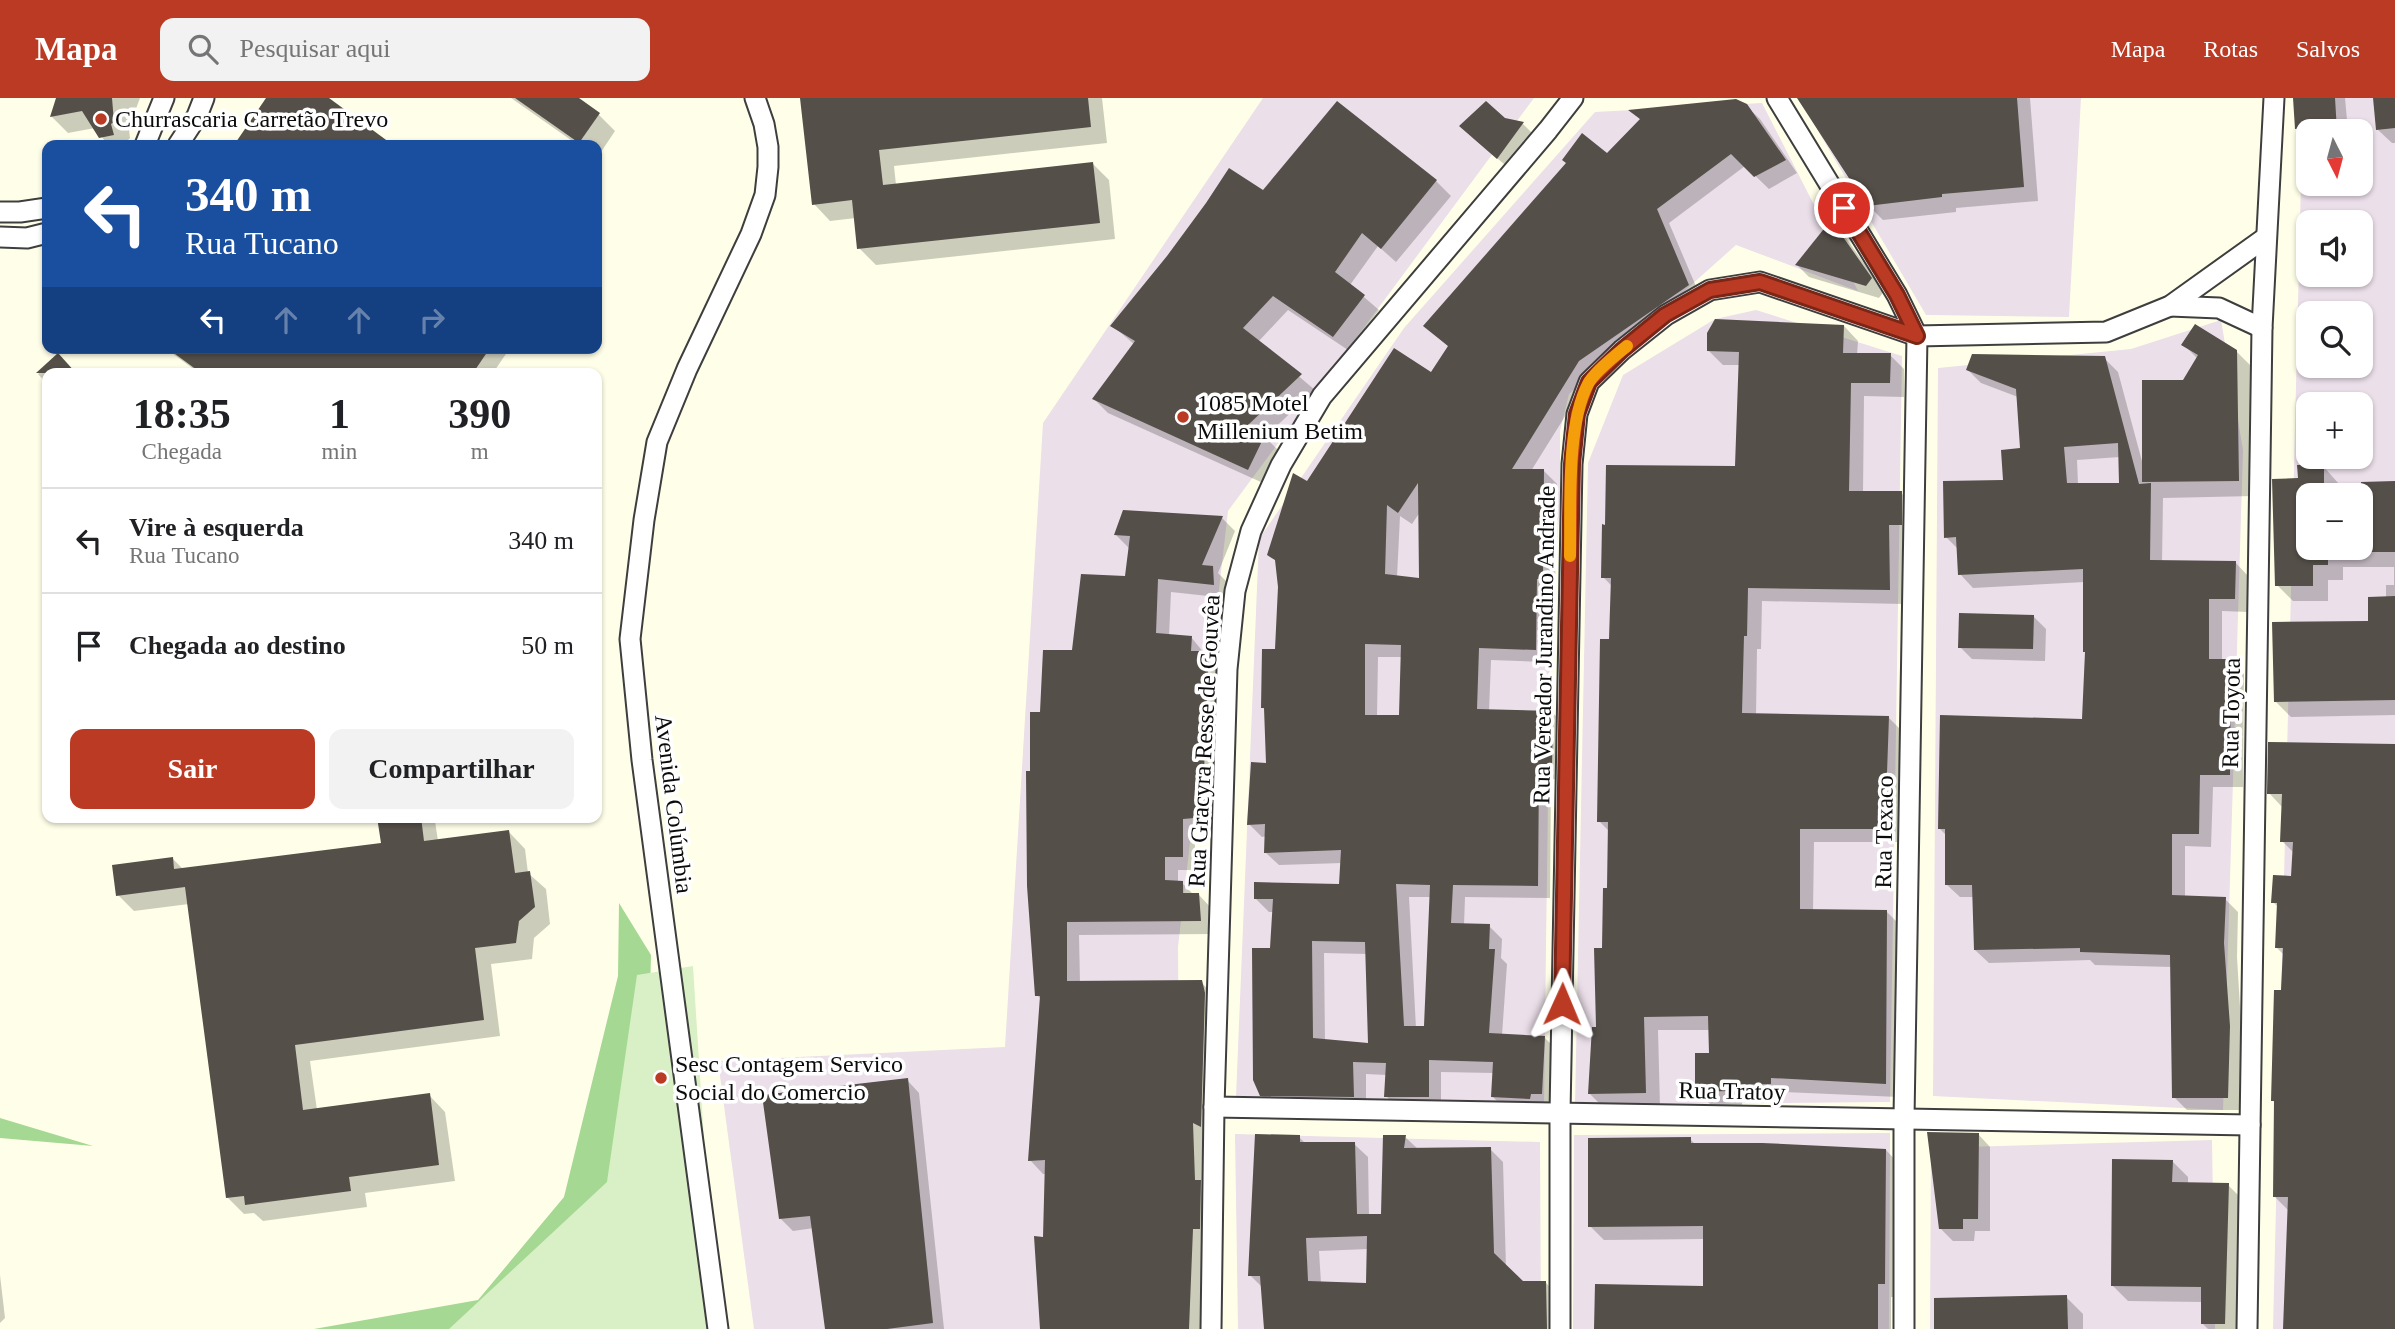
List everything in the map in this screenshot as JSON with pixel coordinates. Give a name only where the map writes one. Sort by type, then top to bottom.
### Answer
[{"type":"street","points":[[147,140],[164,98]]},
{"type":"street","points":[[181,140],[201,107],[211,98]]},
{"type":"street","name":"Avenida Colúmbia","points":[[718,1329],[642,760],[630,639],[657,442],[687,369],[751,234],[765,195],[768,147],[755,98]]},
{"type":"street","name":"Rua Gracyra Resse de Gouvêa","points":[[1212,1329],[1214,1107],[1227,669],[1235,591],[1251,531],[1281,465],[1322,396],[1573,98]]},
{"type":"street","points":[[1777,98],[1897,295],[1917,336]]},
{"type":"street","name":"Rua Toyota","points":[[2247,1329],[2262,328],[2274,98]]},
{"type":"street","points":[[0,212],[42,209]]},
{"type":"street","points":[[0,251],[42,234]]},
{"type":"street","points":[[0,237],[27,238]]},
{"type":"street","name":"Rua Vereador Jurandino Andrade","points":[[1560,1329],[1560,1113],[1572,464],[1577,414],[1589,382],[1622,350],[1665,315],[1710,290],[1760,282],[1917,336],[2106,332],[2169,306],[2265,238]]},
{"type":"street","name":"Rua Vereador Jurandino Andrade","points":[[2169,306],[2219,307],[2262,328]]},
{"type":"street","name":"Rua Texaco","points":[[1904,1329],[1904,1118],[1917,336]]},
{"type":"street","name":"Rua Tratoy","points":[[1214,1107],[2250,1125]]},
{"type":"shaded area","points":[[1263,98],[1534,98],[1228,511],[1178,947],[1181,1329],[754,1329],[718,1061],[1005,1047],[1043,423]]},
{"type":"shaded area","points":[[2081,98],[2069,317],[1926,315],[1800,100]]},
{"type":"shaded area","points":[[2303,98],[2395,98],[2395,1329],[2273,1329],[2296,378],[2373,378],[2373,301],[2298,301],[2298,287],[2373,287],[2373,210],[2300,210],[2301,196],[2373,196],[2373,119],[2302,119]]},
{"type":"shaded area","points":[[1762,103],[1858,291],[1736,245],[1569,394],[1560,431],[1560,502],[1550,639],[1544,1104],[1236,1097],[1259,539],[1404,328],[1595,112]]},
{"type":"shaded area","points":[[1756,310],[1902,356],[1890,1102],[1575,1105],[1588,463],[1623,375],[1715,319]]},
{"type":"shaded area","points":[[2221,320],[2243,450],[2223,1110],[1933,1096],[1938,368],[2131,349]]},
{"type":"shaded area","points":[[1890,1133],[1889,1329],[1573,1329],[1574,1135]]},
{"type":"shaded area","points":[[1235,1134],[1540,1142],[1541,1329],[1238,1329]]},
{"type":"shaded area","points":[[2212,1140],[2215,1329],[1930,1329],[1931,1148]]},
{"type":"green space","points":[[619,903],[651,955],[649,1035],[633,1195],[546,1329],[314,1329],[478,1300],[564,1197],[618,976]]},
{"type":"green space","name":"Sesc Contagem Servico Social do Comercio","points":[[693,966],[716,1329],[449,1329],[607,1182],[637,975]]},
{"type":"green space","points":[[0,1118],[93,1146],[0,1138]]},
{"type":"building","name":"Churrascaria Carretão Trevo","points":[[56,98],[112,98],[114,122],[111,124],[114,135],[99,138],[82,111],[50,117]]},
{"type":"building","points":[[266,98],[329,98],[386,140],[237,140]]},
{"type":"building","points":[[515,98],[579,98],[600,113],[581,140],[575,140]]},
{"type":"building","points":[[800,98],[1088,98],[1091,127],[879,150],[883,185],[1093,162],[1100,223],[857,249],[852,200],[812,205]]},
{"type":"building","points":[[1797,98],[2017,98],[2024,187],[1942,194],[1942,197],[1867,206]]},
{"type":"building","points":[[2293,98],[2335,98],[2336,119],[2296,119],[2295,129]]},
{"type":"building","points":[[2373,98],[2395,98],[2395,128],[2376,130]]},
{"type":"building","points":[[1736,99],[1747,104],[1786,160],[1754,177],[1731,154],[1657,209],[1689,285],[1579,361],[1512,469],[1544,469],[1543,579],[1537,579],[1536,650],[1479,648],[1477,709],[1553,711],[1552,767],[1539,767],[1538,886],[1453,885],[1451,923],[1490,924],[1489,949],[1495,949],[1489,1033],[1545,1036],[1542,1094],[1531,1094],[1530,1099],[1491,1097],[1493,1062],[1429,1060],[1429,1097],[1384,1097],[1386,1063],[1353,1062],[1354,1097],[1260,1096],[1253,1080],[1252,948],[1270,948],[1273,899],[1254,899],[1254,882],[1339,884],[1341,850],[1264,853],[1265,824],[1247,825],[1251,762],[1266,763],[1264,708],[1261,708],[1262,649],[1275,649],[1278,587],[1275,560],[1267,555],[1293,473],[1307,481],[1394,348],[1431,372],[1448,346],[1423,326],[1566,163],[1562,160],[1582,133],[1607,153],[1640,119],[1628,110]],"holes":[[[1418,483],[1419,578],[1385,574],[1387,505],[1398,513]],[[1365,644],[1401,645],[1399,715],[1365,715]],[[1396,884],[1430,885],[1424,1026],[1404,1026]],[[1312,941],[1365,942],[1368,1043],[1313,1038]]]},
{"type":"building","points":[[1337,101],[1437,180],[1381,249],[1362,233],[1335,272],[1365,295],[1333,337],[1273,296],[1243,328],[1302,374],[1248,425],[1265,435],[1248,470],[1092,399],[1135,341],[1110,326],[1167,256],[1229,168],[1263,190]]},
{"type":"building","points":[[1486,101],[1505,118],[1524,122],[1497,159],[1459,126]]},
{"type":"building","points":[[1831,220],[1872,278],[1866,286],[1795,265]]},
{"type":"building","points":[[1715,319],[1844,325],[1843,353],[1891,353],[1890,383],[1851,383],[1849,491],[1902,491],[1902,525],[1889,525],[1890,590],[1748,588],[1742,713],[1889,716],[1889,829],[1800,829],[1800,909],[1887,910],[1886,1084],[1771,1078],[1771,1084],[1729,1085],[1729,1091],[1695,1092],[1695,1053],[1709,1053],[1708,1016],[1644,1017],[1646,1093],[1588,1094],[1592,1027],[1596,1027],[1594,948],[1602,948],[1603,888],[1607,888],[1608,822],[1597,822],[1600,639],[1609,639],[1611,578],[1601,578],[1606,465],[1735,466],[1739,352],[1707,351],[1707,333]]},
{"type":"building","points":[[2195,324],[2237,350],[2239,481],[2142,482],[2142,380],[2183,380],[2198,355],[2181,345]]},
{"type":"building","points":[[57,354],[72,368],[42,368],[42,373],[36,373]]},
{"type":"building","points":[[175,354],[486,354],[476,368],[194,368]]},
{"type":"building","points":[[1972,354],[2105,356],[2139,484],[2151,483],[2150,560],[2236,561],[2235,599],[2209,599],[2209,659],[2231,659],[2230,775],[2200,775],[2199,834],[2172,834],[2172,895],[2226,897],[2224,943],[2230,1026],[2228,1098],[2172,1098],[2170,955],[2080,952],[2080,948],[1974,950],[1972,885],[1945,885],[1945,829],[1938,829],[1940,715],[2082,719],[2085,652],[2083,569],[1958,575],[1956,537],[1944,538],[1943,481],[2003,480],[2001,450],[2020,448],[2016,389],[1966,370]],"holes":[[[2118,443],[2119,483],[2067,483],[2064,447]]]},
{"type":"building","points":[[2297,469],[2324,469],[2324,483],[2296,483],[2296,560],[2328,560],[2328,565],[2313,565],[2313,586],[2275,586],[2272,479],[2298,478]]},
{"type":"building","points":[[2395,481],[2395,552],[2373,552],[2373,483],[2361,482]]},
{"type":"building","points":[[1123,510],[1223,516],[1202,565],[1213,566],[1214,585],[1158,579],[1156,633],[1192,636],[1191,651],[1209,651],[1204,771],[1206,817],[1183,819],[1183,857],[1165,857],[1165,880],[1183,881],[1183,893],[1199,893],[1201,921],[1067,922],[1067,981],[1202,980],[1205,993],[1201,1127],[1193,1123],[1195,1180],[1201,1180],[1200,1229],[1193,1229],[1189,1329],[1040,1329],[1034,1236],[1043,1237],[1045,1160],[1028,1161],[1040,996],[1035,996],[1027,886],[1026,771],[1030,771],[1030,712],[1040,712],[1043,650],[1072,650],[1081,574],[1125,576],[1130,536],[1114,535]]},
{"type":"building","points":[[2395,596],[2395,700],[2274,702],[2272,622],[2368,621],[2368,597]]},
{"type":"building","points":[[1959,613],[2034,615],[2033,649],[1958,648]]},
{"type":"building","points":[[2268,742],[2395,744],[2395,1329],[2283,1329],[2288,1197],[2273,1197],[2274,1101],[2271,1101],[2274,990],[2281,990],[2283,948],[2275,948],[2277,903],[2271,903],[2273,875],[2291,876],[2293,842],[2280,842],[2282,794],[2267,794]]},
{"type":"building","points":[[378,823],[422,823],[424,841],[509,830],[515,873],[530,871],[535,907],[519,921],[516,943],[475,948],[484,1020],[295,1045],[303,1110],[430,1093],[439,1165],[349,1177],[351,1191],[245,1205],[244,1196],[226,1198],[185,887],[116,896],[112,865],[173,857],[174,869],[381,843]]},
{"type":"building","points":[[908,1078],[933,1323],[887,1329],[825,1329],[810,1216],[779,1219],[762,1095]]},
{"type":"building","points":[[1927,1132],[1979,1133],[1978,1219],[1963,1219],[1963,1229],[1939,1229]]},
{"type":"building","points":[[1255,1134],[1300,1135],[1300,1142],[1355,1142],[1357,1214],[1381,1214],[1383,1135],[1406,1135],[1404,1148],[1491,1147],[1494,1253],[1523,1281],[1546,1281],[1547,1329],[1264,1329],[1260,1276],[1248,1276]],"holes":[[[1367,1236],[1366,1283],[1308,1281],[1306,1238]]]},
{"type":"building","points":[[1691,1137],[1691,1143],[1762,1143],[1886,1149],[1885,1284],[1878,1284],[1878,1329],[1594,1329],[1595,1284],[1703,1286],[1703,1226],[1588,1227],[1588,1138]]},
{"type":"building","points":[[2112,1159],[2173,1160],[2172,1182],[2229,1183],[2225,1324],[2201,1324],[2201,1287],[2111,1286]]},
{"type":"building","points":[[2067,1295],[2068,1329],[1934,1329],[1934,1298]]},
{"type":"slow traffic","points":[[1570,556],[1572,464],[1577,414],[1589,382],[1627,346]]},
{"type":"place","name":"Churrascaria Carretão Trevo","points":[[101,119]]},
{"type":"place","name":"1085 Motel Millenium Betim","points":[[1183,417]]},
{"type":"place","name":"Sesc Contagem Servico Social do Comercio","points":[[661,1078]]},
{"type":"route","points":[[1562,1004],[1572,464],[1577,414],[1589,382],[1622,350],[1665,315],[1710,290],[1760,282],[1917,336],[1897,295],[1844,208]]}]
